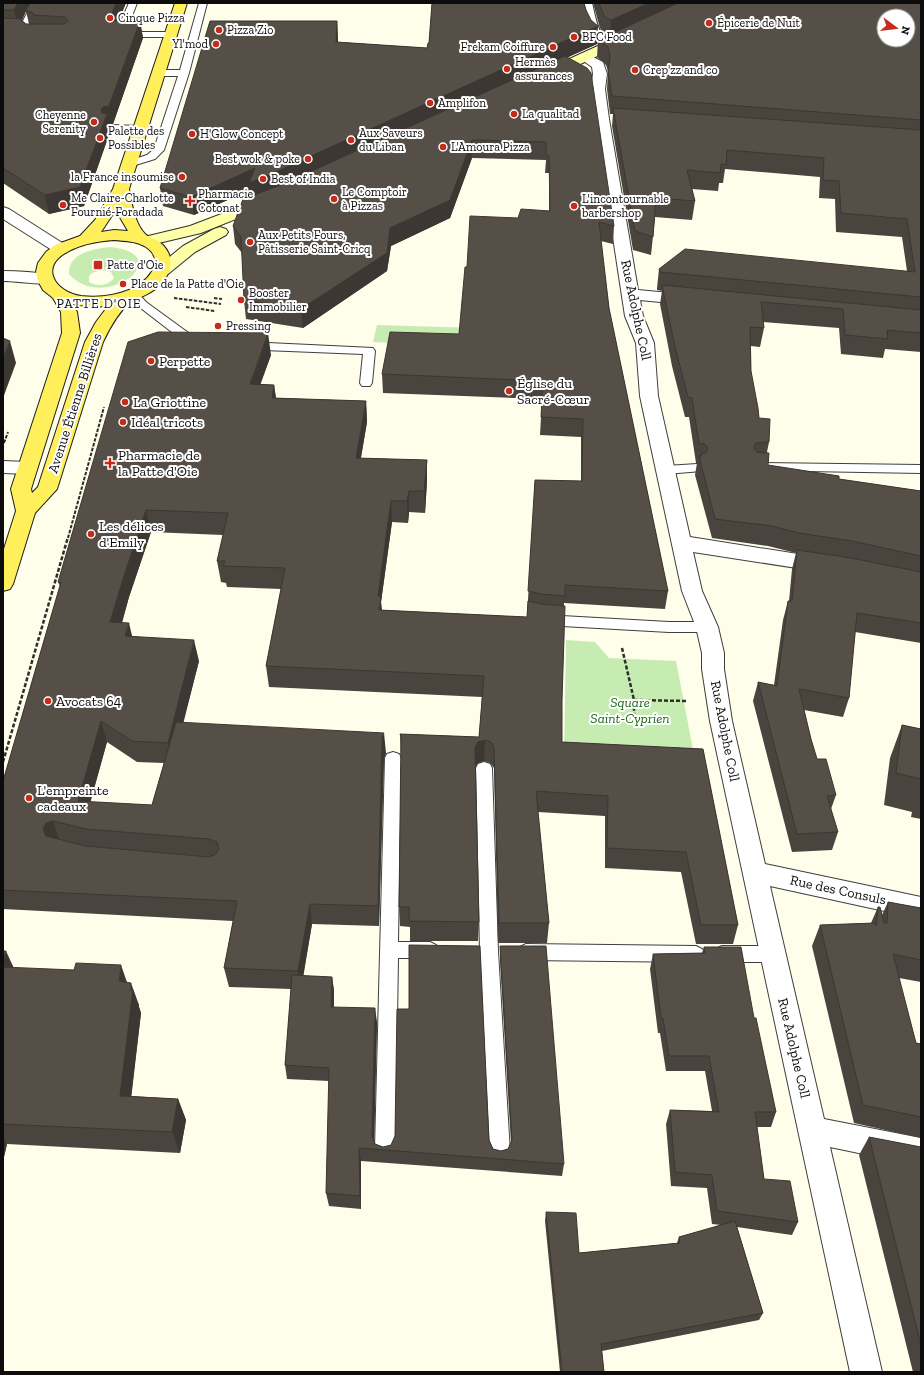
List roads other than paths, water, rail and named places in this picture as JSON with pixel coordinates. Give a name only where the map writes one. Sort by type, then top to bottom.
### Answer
[{"type":"main road","points":[[87,238],[101,222],[121,189],[181,3]]},
{"type":"main road","points":[[533,81],[634,33]]},
{"type":"main road","points":[[121,189],[126,214],[143,240]]},
{"type":"main road","points":[[143,240],[195,230],[277,198],[266,208],[189,249],[162,271],[150,285],[130,295],[111,300],[94,302],[77,300],[60,295],[48,285],[45,279],[44,268],[50,258],[61,249],[87,238],[114,235],[143,240],[156,246],[162,254],[164,262],[162,271]]},
{"type":"main road","name":"Avenue Étienne Billières","points":[[26,512],[21,489],[71,333],[69,312],[60,295]]},
{"type":"main road","name":"Avenue Étienne Billières","points":[[3,584],[26,512],[47,489],[94,342],[103,322],[110,313],[130,295]]},
{"type":"street","points":[[586,3],[593,30],[597,37],[610,44]]},
{"type":"street","name":"Rue Adolphe Coll","points":[[585,57],[598,65],[600,74],[587,80],[608,120],[630,294],[634,316],[645,342],[649,396],[692,591],[707,627],[713,653],[713,669],[721,721],[866,1372]]},
{"type":"street","points":[[565,66],[587,80]]},
{"type":"street","points":[[3,212],[61,249]]},
{"type":"street","points":[[3,276],[21,276],[45,279]]},
{"type":"street","points":[[630,294],[709,302]]},
{"type":"street","points":[[3,467],[27,468]]},
{"type":"street","points":[[682,543],[838,567]]},
{"type":"street","name":"Rue des Consuls","points":[[754,872],[921,908]]},
{"type":"street","points":[[812,1130],[921,1152]]},
{"type":"lane","points":[[23,33],[36,3]]},
{"type":"lane","points":[[132,3],[116,37],[171,35]]},
{"type":"lane","points":[[129,164],[150,157],[159,150],[184,73],[203,3]]},
{"type":"lane","points":[[159,73],[184,73]]},
{"type":"lane","points":[[111,128],[140,129]]},
{"type":"lane","points":[[130,295],[190,340]]},
{"type":"lane","points":[[268,347],[369,351],[366,383]]},
{"type":"lane","points":[[758,467],[921,469]]},
{"type":"lane","points":[[666,470],[697,468]]},
{"type":"lane","points":[[534,618],[669,627],[707,627]]},
{"type":"lane","points":[[385,1149],[392,758]]},
{"type":"lane","points":[[484,768],[495,951],[500,1153]]},
{"type":"lane","points":[[388,950],[442,950]]},
{"type":"lane","points":[[495,951],[773,954]]},
{"type":"place","name":"Cinque Pizza","points":[[110,18]]},
{"type":"place","name":"Épicerie de Nuit","points":[[709,23]]},
{"type":"place","name":"Pizza Zio","points":[[219,30]]},
{"type":"place","name":"BFC Food","points":[[574,37]]},
{"type":"place","name":"Yl'mod","points":[[216,44]]},
{"type":"place","name":"Frekam Coiffure","points":[[553,47]]},
{"type":"place","name":"Hermès assurances","points":[[507,69]]},
{"type":"place","name":"Crep'zz and co","points":[[635,70]]},
{"type":"place","name":"Amplifon","points":[[430,103]]},
{"type":"place","name":"La qualitad","points":[[514,114]]},
{"type":"place","name":"Cheyenne Serenity","points":[[94,122]]},
{"type":"place","name":"H'Glow Concept","points":[[192,134]]},
{"type":"place","name":"Palette des Possibles","points":[[100,138]]},
{"type":"place","name":"Aux Saveurs du Liban","points":[[351,140]]},
{"type":"place","name":"L'Amoura Pizza","points":[[443,147]]},
{"type":"place","name":"Best wok & poke","points":[[308,159]]},
{"type":"place","name":"la France insoumise","points":[[182,177]]},
{"type":"place","name":"Best of India","points":[[263,179]]},
{"type":"place","name":"Le Comptoir à Pizzas","points":[[334,199]]},
{"type":"place","name":"Pharmacie Cotonat","points":[[190,201]]},
{"type":"place","name":"Me Claire-Charlotte Fournié-Foradada","points":[[63,205]]},
{"type":"place","name":"L'incontournable barbershop","points":[[574,206]]},
{"type":"place","name":"Aux Petits Fours, Pâtisserie Saint-Cricq","points":[[250,242]]},
{"type":"place","name":"Patte d'Oie","points":[[98,265]]},
{"type":"place","name":"Place de la Patte d'Oie","points":[[123,284]]},
{"type":"place","name":"Booster Immobilier","points":[[241,300]]},
{"type":"place","name":"Pressing","points":[[218,326]]},
{"type":"place","name":"Perpette","points":[[151,361]]},
{"type":"place","name":"Église du Sacré-Cœur","points":[[509,391]]},
{"type":"place","name":"La Griottine","points":[[125,402]]},
{"type":"place","name":"Idéal tricots","points":[[123,422]]},
{"type":"place","name":"Pharmacie de la Patte d'Oie","points":[[110,463]]},
{"type":"place","name":"Les délices d'Emily","points":[[91,534]]},
{"type":"place","name":"Avocats 64","points":[[48,701]]},
{"type":"place","name":"L'empreinte cadeaux","points":[[29,798]]},
{"type":"district","name":"PATTE D'OIE","points":[[99,303]]},
{"type":"park label","name":"Square Saint-Cyprien","points":[[630,710]]}]
